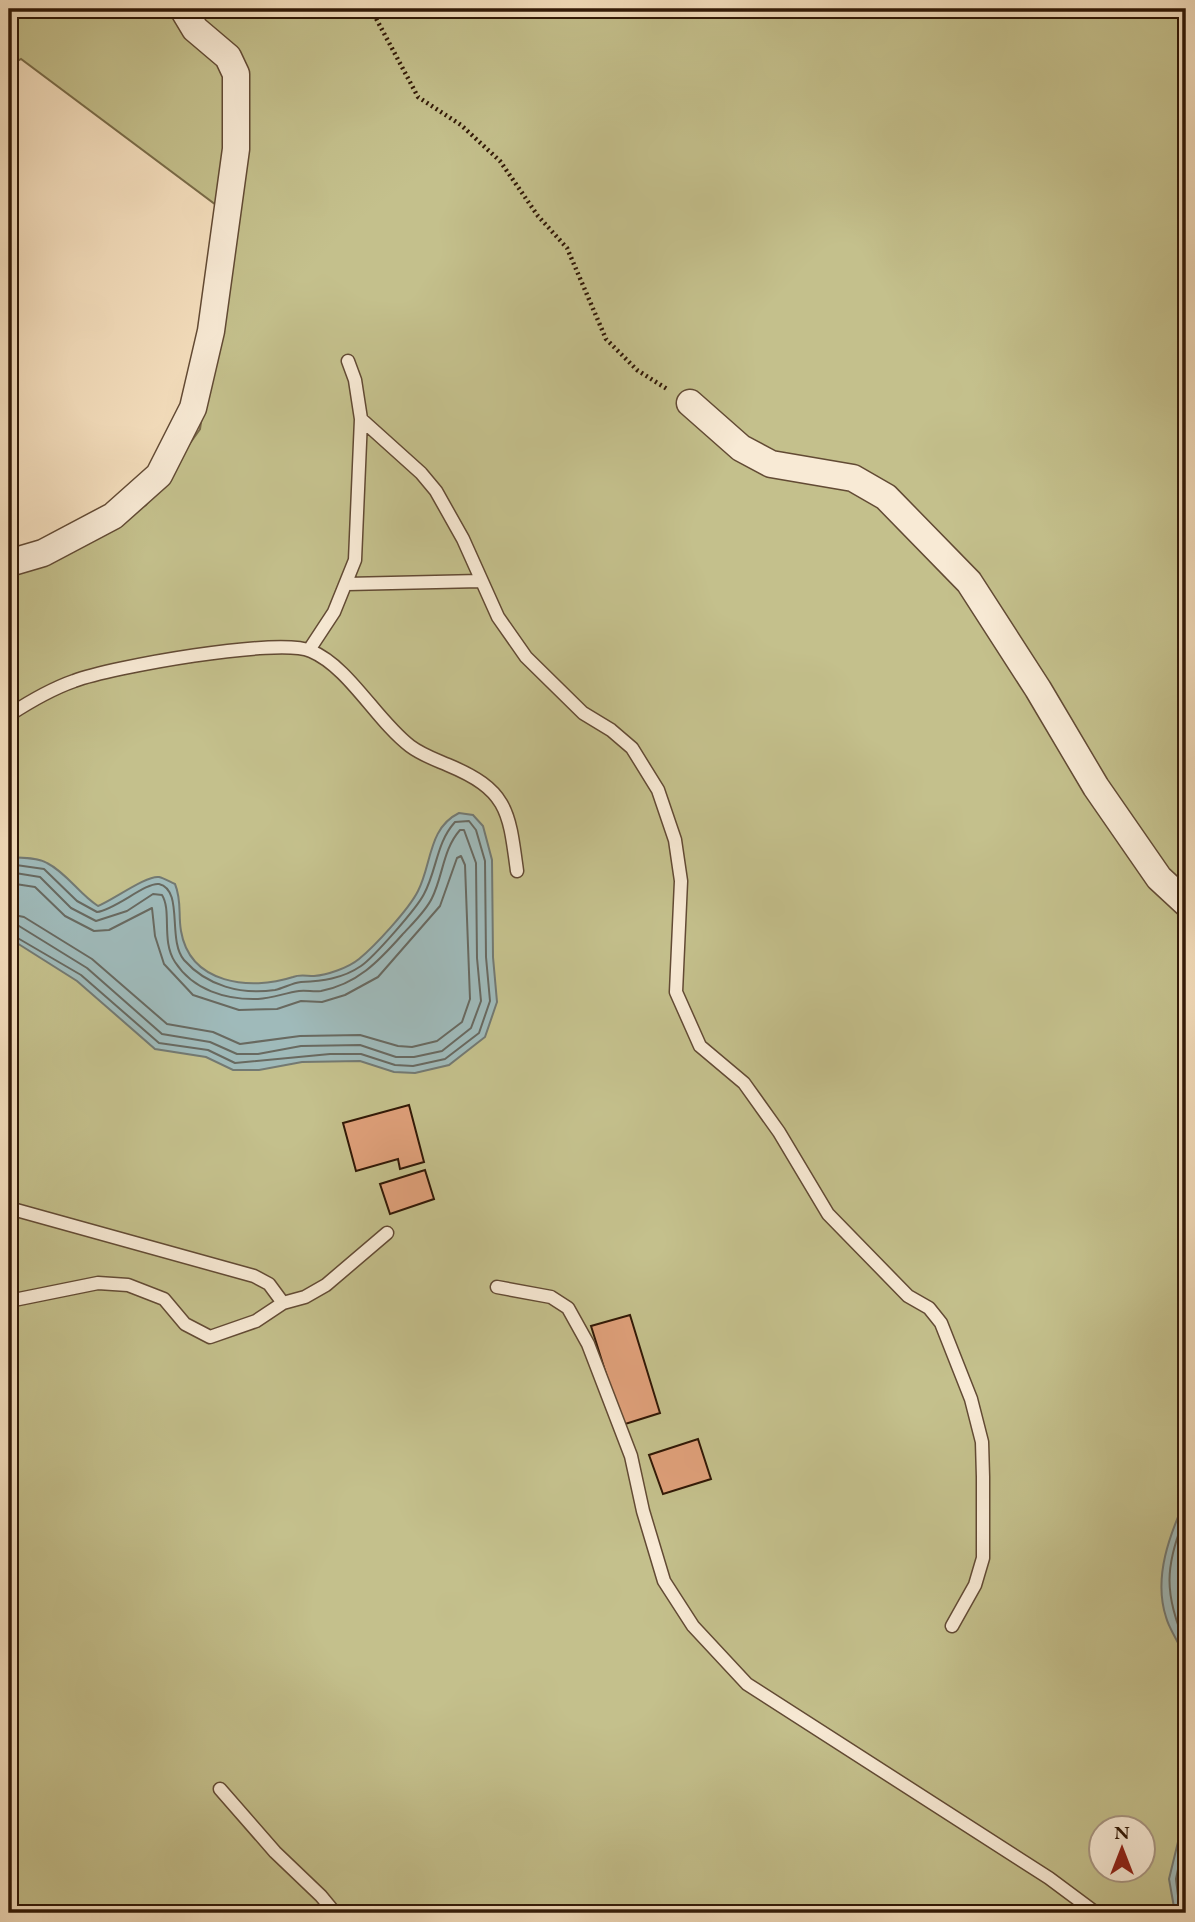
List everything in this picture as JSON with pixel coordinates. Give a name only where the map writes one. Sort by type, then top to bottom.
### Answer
[{"type":"street","points":[[9,564],[43,553],[113,516],[159,475],[193,408],[211,331],[236,149],[236,74],[228,57],[195,29],[183,9]]},
{"type":"street","points":[[690,403],[741,448],[771,464],[853,478],[886,497],[969,582],[1038,689],[1096,787],[1159,878],[1186,903]]},
{"type":"lane","points":[[309,650],[334,612],[355,560],[361,419],[355,380],[348,361]]},
{"type":"lane","points":[[361,419],[421,473],[436,491],[463,539],[498,617],[526,657],[583,713],[611,730],[632,748],[658,790],[675,840],[681,881],[676,992],[700,1046],[744,1083],[779,1132],[828,1214],[908,1296],[929,1308],[941,1323],[953,1346],[982,1442],[983,1558],[975,1585],[952,1626]]},
{"type":"lane","points":[[347,584],[480,581]]},
{"type":"lane","points":[[9,715],[30,701],[75,680],[139,664],[272,648],[309,650],[330,662],[408,744],[491,788],[506,808],[517,871]]},
{"type":"lane","points":[[9,1209],[254,1276],[269,1284],[283,1303]]},
{"type":"lane","points":[[9,1301],[98,1283],[128,1285],[164,1299],[185,1324],[210,1337],[256,1321],[283,1303],[305,1297],[326,1285],[387,1233]]},
{"type":"lane","points":[[497,1287],[551,1297],[568,1308],[588,1344],[631,1456],[643,1511],[664,1581],[693,1626],[747,1684],[1049,1878],[1096,1913]]},
{"type":"lane","points":[[220,1789],[275,1852],[335,1913]]},
{"type":"path","points":[[371,9],[418,97],[461,125],[499,161],[538,216],[567,248],[606,339],[637,370],[690,403]]},
{"type":"shaded area","points":[[9,9],[1186,9],[1186,1913],[9,1913],[9,567],[80,546],[146,505],[200,429],[232,217],[21,59],[9,66]]},
{"type":"water","points":[[459,813],[473,815],[483,826],[492,860],[493,957],[497,1002],[485,1037],[449,1065],[415,1073],[394,1072],[360,1061],[302,1062],[259,1070],[233,1070],[206,1057],[155,1049],[77,981],[9,938],[9,857],[29,858],[54,867],[98,906],[154,877],[175,884],[181,931],[187,949],[196,963],[209,973],[224,979],[259,983],[331,973],[359,959],[400,917],[414,899],[423,881],[441,828]]},
{"type":"water","points":[[1186,1498],[1186,1704],[1182,1688],[1182,1652],[1167,1621],[1161,1587],[1169,1541]]},
{"type":"water","points":[[1186,1809],[1186,1913],[1175,1913],[1169,1879]]},
{"type":"building","points":[[409,1105],[424,1162],[400,1169],[398,1159],[356,1171],[343,1123]]},
{"type":"building","points":[[425,1170],[434,1199],[390,1214],[380,1184]]},
{"type":"building","points":[[630,1315],[660,1413],[622,1425],[591,1326]]},
{"type":"building","points":[[698,1439],[711,1479],[663,1494],[649,1455]]}]
